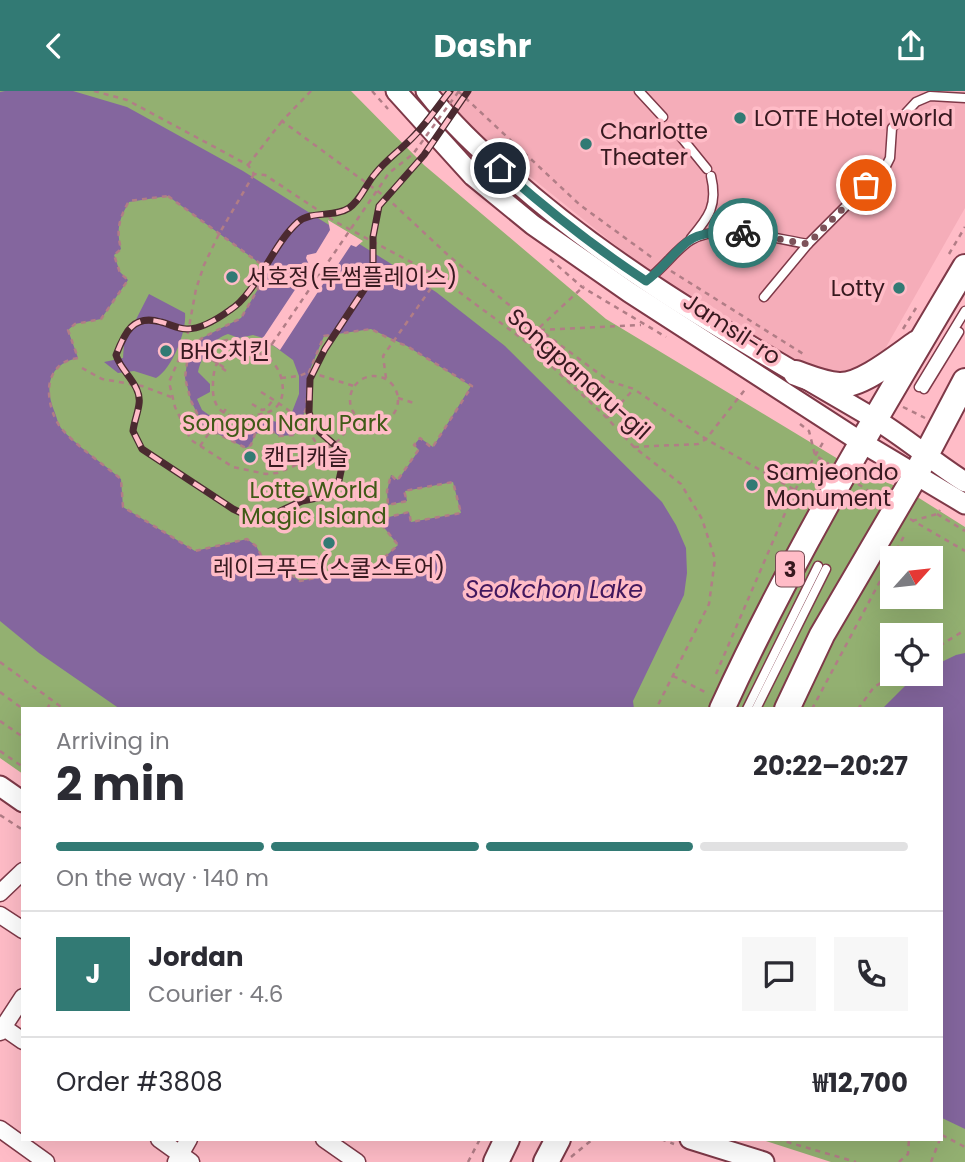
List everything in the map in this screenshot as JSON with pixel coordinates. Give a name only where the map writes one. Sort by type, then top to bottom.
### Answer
[{"type":"main road","name":"3","points":[[711,701],[881,409],[909,339],[955,265]]},
{"type":"main road","points":[[796,373],[842,385],[872,373],[909,339]]},
{"type":"main road","points":[[788,707],[822,635],[904,515],[921,466],[939,426],[965,381]]},
{"type":"main road","points":[[496,1162],[506,1141]]},
{"type":"main road","points":[[546,1162],[557,1141]]},
{"type":"street","name":"Jamsil-ro","points":[[396,91],[473,176],[533,225],[598,271],[861,442],[965,482]]},
{"type":"street","name":"Jamsil-ro","points":[[429,92],[464,136],[536,200],[611,258],[796,373],[881,409],[921,466],[965,505]]},
{"type":"street","points":[[0,786],[21,801]]},
{"type":"street","points":[[0,893],[21,873]]},
{"type":"street","points":[[0,915],[21,929]]},
{"type":"street","points":[[21,1000],[2,1030],[21,1040]]},
{"type":"street","points":[[0,1129],[46,1162]]},
{"type":"street","points":[[161,1141],[183,1160],[188,1141]]},
{"type":"street","points":[[327,1141],[357,1162]]},
{"type":"street","points":[[697,1141],[765,1162]]},
{"type":"lane","points":[[639,91],[663,117]]},
{"type":"lane","points":[[764,297],[808,244],[886,166],[890,158],[892,128],[916,102],[930,96],[957,95]]},
{"type":"lane","points":[[646,281],[661,270],[712,212],[713,185],[709,172],[677,132]]},
{"type":"lane","points":[[688,241],[712,233],[738,232],[808,244]]},
{"type":"lane","points":[[965,311],[922,388],[965,321]]},
{"type":"lane","points":[[748,707],[822,568],[756,707]]},
{"type":"lane","points":[[780,707],[797,685]]},
{"type":"path","points":[[94,91],[127,100],[248,165],[254,174],[204,265],[196,289],[186,343],[169,382],[172,397],[191,440],[233,467],[266,474],[277,473],[321,452],[339,440],[357,417]]},
{"type":"path","points":[[248,165],[282,121],[311,91]]},
{"type":"path","points":[[260,362],[389,173],[413,154],[459,91],[512,142]]},
{"type":"path","points":[[166,122],[169,117]]},
{"type":"path","points":[[282,121],[387,198],[449,256],[540,330],[609,381],[634,389],[706,439],[795,490]]},
{"type":"path","name":"Songpanaru-gil","points":[[254,174],[265,175],[336,222],[439,277],[525,341],[634,447],[681,484],[702,519],[715,559],[709,604],[657,707]]},
{"type":"path","points":[[168,196],[219,235],[262,265],[254,278],[258,289],[241,318],[202,338],[188,355],[185,378],[196,414],[204,427],[246,448],[251,445],[255,435],[270,430],[279,436],[294,435],[306,409],[309,372],[324,336],[371,329],[407,346],[471,386],[432,448],[420,438],[414,445],[419,449],[397,481],[391,475],[387,491],[388,505],[407,501],[404,491],[453,482],[461,513],[411,522],[409,512],[389,517],[382,525],[398,545],[375,566],[300,581],[261,555],[256,546],[247,539],[195,551],[123,507],[121,479],[60,427],[50,402],[48,385],[54,372],[65,361],[78,358],[68,330],[75,324],[101,319],[128,280],[120,272],[114,255],[121,249],[117,234],[120,218],[129,201],[168,196]]},
{"type":"path","points":[[955,265],[965,227]]},
{"type":"path","points":[[525,341],[540,330],[598,271]]},
{"type":"path","points":[[387,379],[383,356],[439,277]]},
{"type":"path","points":[[909,339],[917,307]]},
{"type":"path","points":[[540,330],[678,323]]},
{"type":"path","points":[[186,343],[206,354],[217,363],[227,371],[219,366],[213,357],[216,345],[231,340],[240,351]]},
{"type":"path","points":[[240,351],[254,351],[264,355],[277,369],[281,378],[279,404],[272,411],[239,419],[223,412],[215,401],[212,390],[217,363],[230,353],[240,351]]},
{"type":"path","points":[[82,369],[102,379],[142,386],[172,397]]},
{"type":"path","points":[[281,378],[309,372],[354,386]]},
{"type":"path","points":[[634,447],[698,443],[706,439],[735,405],[756,373]]},
{"type":"path","points":[[374,375],[387,379],[394,386],[398,398],[397,408],[388,420],[372,425],[357,417],[350,402],[354,386],[374,375]]},
{"type":"path","points":[[607,418],[634,389]]},
{"type":"path","points":[[261,392],[302,421],[321,452]]},
{"type":"path","points":[[398,398],[414,403]]},
{"type":"path","points":[[252,404],[262,410],[273,400]]},
{"type":"path","points":[[200,446],[228,406]]},
{"type":"path","points":[[881,409],[939,426]]},
{"type":"path","points":[[713,681],[795,490],[815,455],[904,515],[965,551]]},
{"type":"path","points":[[904,515],[937,514],[965,531]]},
{"type":"path","points":[[813,707],[906,532]]},
{"type":"path","points":[[943,644],[965,630]]},
{"type":"path","points":[[0,662],[61,707]]},
{"type":"path","points":[[673,676],[711,701]]},
{"type":"path","points":[[859,707],[874,687],[880,683]]},
{"type":"path","points":[[0,692],[21,708]]},
{"type":"path","points":[[48,707],[52,700]]},
{"type":"path","points":[[0,721],[21,736]]},
{"type":"path","points":[[0,751],[21,766]]},
{"type":"path","points":[[0,815],[21,829]]},
{"type":"path","points":[[943,1137],[965,1147]]},
{"type":"path","points":[[468,1162],[479,1141]]},
{"type":"path","points":[[565,1161],[590,1141]]},
{"type":"path","points":[[784,1141],[856,1162]]},
{"type":"path","points":[[899,1162],[908,1154],[909,1141]]},
{"type":"path","points":[[931,1162],[939,1141]]},
{"type":"shaded area","points":[[440,91],[965,91],[965,208],[881,356],[863,373],[825,380],[651,274],[465,124]]},
{"type":"green space","name":"Songpa Naru Park","points":[[0,91],[351,91],[424,165],[606,319],[848,465],[911,493],[965,527],[965,1162],[831,1162],[766,1141],[943,1141],[943,707],[21,707],[21,773],[0,758]]},
{"type":"water","name":"Seokchon Lake","points":[[5,91],[73,91],[127,107],[243,171],[436,292],[505,346],[662,502],[686,548],[684,595],[633,701],[634,707],[117,707],[39,653],[0,621],[0,92]],"holes":[[[168,196],[262,265],[254,278],[258,289],[241,318],[202,338],[188,355],[185,378],[191,401],[204,427],[246,448],[251,445],[255,434],[270,430],[279,436],[294,435],[306,409],[309,372],[324,336],[371,329],[407,346],[471,386],[433,447],[420,438],[414,445],[419,450],[398,480],[391,475],[387,491],[388,505],[407,501],[405,491],[453,482],[461,513],[411,522],[409,512],[389,517],[382,525],[398,545],[375,566],[300,581],[261,555],[256,546],[247,539],[195,551],[123,507],[121,479],[82,448],[58,423],[50,395],[51,378],[60,366],[78,358],[68,330],[75,324],[101,319],[128,280],[120,272],[114,255],[121,249],[119,225],[129,202]],[[228,334],[239,338],[253,335],[263,338],[293,360],[299,376],[299,394],[292,412],[280,423],[270,420],[252,424],[249,431],[239,430],[202,410],[197,399],[210,392],[210,384],[198,372],[205,354],[223,336]]]},
{"type":"water","points":[[149,294],[185,313],[184,329],[177,349],[168,367],[156,378],[134,371],[118,373],[104,362],[123,358],[124,343]]},
{"type":"water","points":[[965,653],[965,1129],[943,1118],[943,707],[884,707],[905,686],[943,686],[943,661]]},
{"type":"pier","points":[[328,220],[363,241],[356,247],[351,245],[337,266],[340,270],[338,277],[331,280],[327,278],[280,350],[263,338],[310,267],[307,255],[316,253],[330,230]]},
{"type":"railway","points":[[450,91],[426,123],[379,169],[353,205],[337,213],[310,216],[298,222],[280,243],[257,281],[230,310],[210,323],[192,329],[151,320],[131,327],[116,355],[139,397],[133,431],[142,449],[233,509],[252,518],[265,518],[302,501],[322,497],[338,485],[343,462],[337,447],[313,426],[309,412],[310,379],[325,349],[371,279],[373,237],[379,206],[424,155],[468,91]]},
{"type":"way so far","points":[[743,233],[808,244],[866,185]]},
{"type":"place","name":"LOTTE Hotel world","points":[[740,118]]},
{"type":"place","name":"Charlotte Theater","points":[[586,144]]},
{"type":"place","name":"서호정(투썸플레이스)","points":[[232,277]]},
{"type":"place","name":"Lotty","points":[[899,288]]},
{"type":"place","name":"BHC치킨","points":[[166,351]]},
{"type":"place","name":"캔디캐슬","points":[[250,457]]},
{"type":"place","name":"Samjeondo Monument","points":[[752,485]]},
{"type":"place","name":"레이크푸드(스쿨스토어)","points":[[329,543]]},
{"type":"route","points":[[500,168],[536,200],[611,258],[646,281],[661,270],[688,241],[696,237],[712,233],[743,233]]},
{"type":"park label","name":"Lotte World Magic Island","points":[[314,503]]}]
